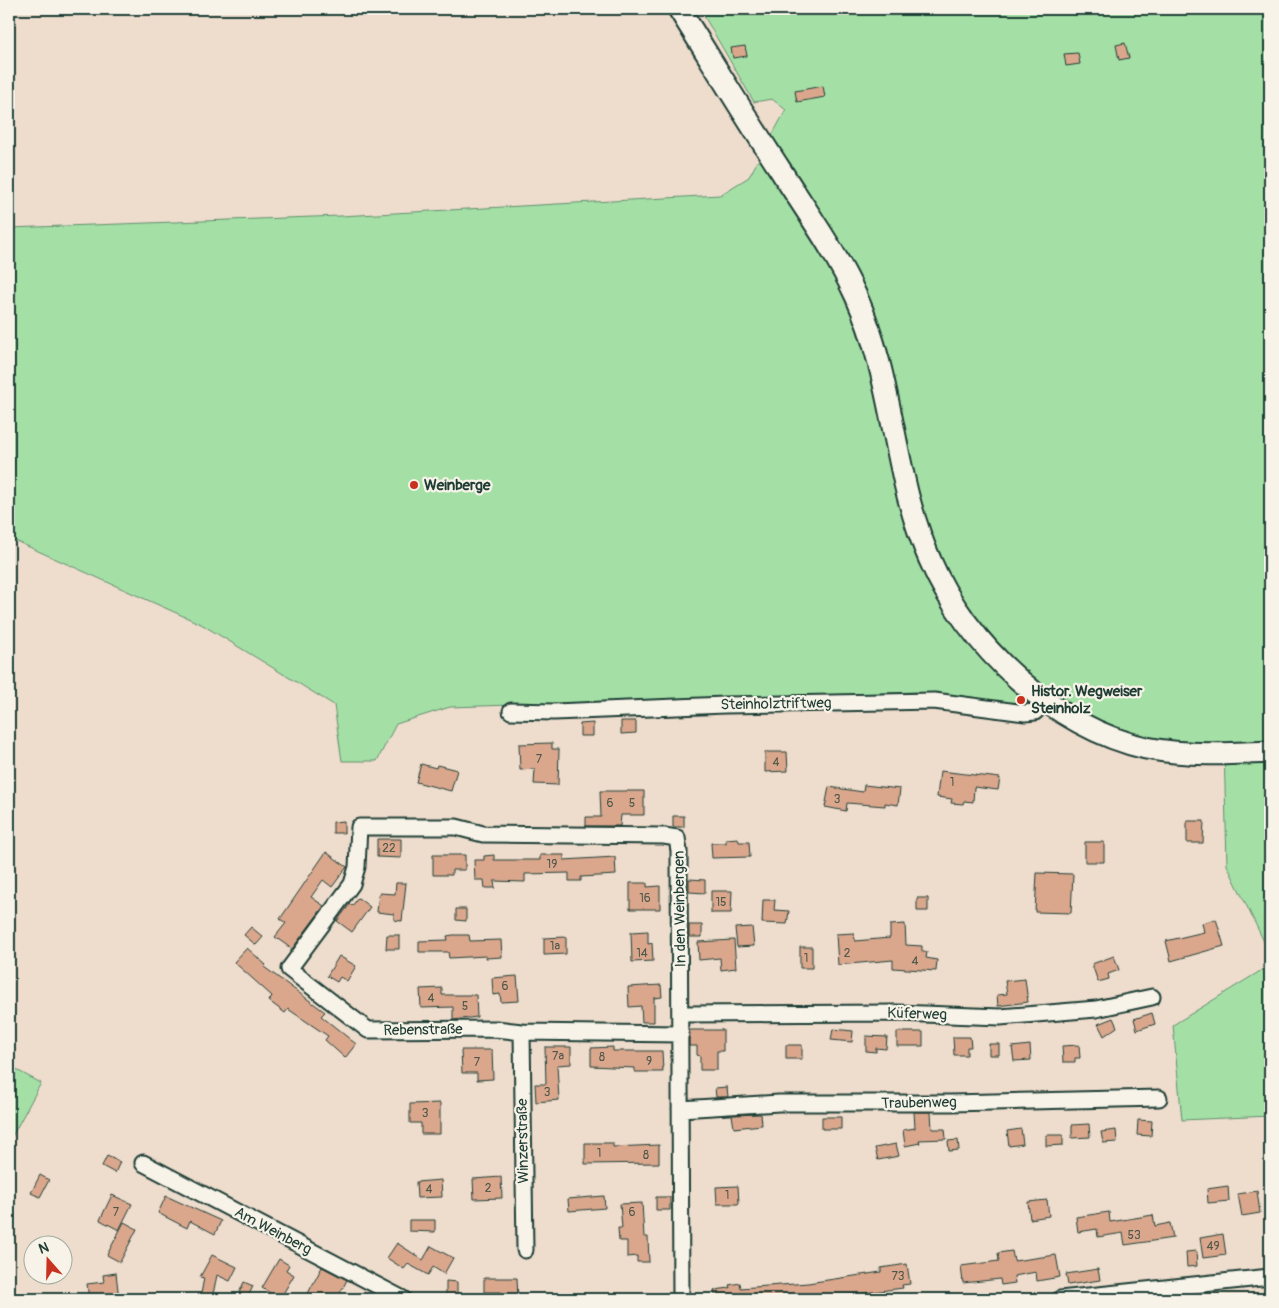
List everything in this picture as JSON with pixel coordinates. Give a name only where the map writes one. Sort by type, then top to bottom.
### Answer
[{"type":"main road","points":[[679,9],[823,237],[856,296],[879,359],[908,494],[933,567],[955,605],[978,638],[999,661],[1029,688],[1067,715],[1090,728],[1132,744],[1175,752],[1214,754],[1270,752]]},
{"type":"street","name":"Steinholztriftweg","points":[[511,711],[554,712],[725,705],[934,701],[1025,713],[1035,712],[1039,708]]},
{"type":"street","name":"In den Weinbergen","points":[[359,827],[456,827],[483,834],[675,837],[679,845],[681,1299]]},
{"type":"street","name":"Rebenstraße","points":[[359,827],[357,867],[352,884],[289,970],[361,1027],[368,1030],[496,1029],[522,1032],[681,1034]]},
{"type":"street","name":"Küferweg","points":[[681,1014],[898,1013],[1000,1017],[1096,1009],[1152,998]]},
{"type":"street","name":"Winzerstraße","points":[[522,1032],[525,1250]]},
{"type":"street","name":"Traubenweg","points":[[680,1109],[779,1103],[941,1103],[1159,1098]]},
{"type":"street","name":"Am Weinberg","points":[[143,1163],[404,1299]]},
{"type":"street","points":[[1060,1299],[1270,1277]]},
{"type":"green space","points":[[700,9],[1270,9],[1270,954],[1227,865],[1224,747],[1175,745],[1096,725],[1037,686],[1022,705],[915,692],[450,707],[396,724],[377,761],[342,761],[334,705],[201,624],[9,538],[9,228],[341,216],[720,195],[749,177],[786,110],[772,99],[754,102]]},
{"type":"green space","points":[[1270,965],[1270,1116],[1182,1120],[1173,1025]]},
{"type":"green space","points":[[9,1066],[41,1083],[9,1142]]},
{"type":"building","points":[[1125,43],[1129,58],[1119,60],[1116,45]]},
{"type":"building","points":[[745,46],[747,56],[733,58],[731,48]]},
{"type":"building","points":[[1078,53],[1080,64],[1066,66],[1064,54]]},
{"type":"building","points":[[823,86],[825,97],[797,102],[795,91]]},
{"type":"building","points":[[621,721],[636,721],[636,733],[621,734]]},
{"type":"building","points":[[593,723],[593,736],[580,736],[580,724]]},
{"type":"building","points":[[552,743],[552,749],[559,749],[558,785],[534,784],[535,769],[520,770],[519,744]]},
{"type":"building","points":[[765,752],[787,752],[788,771],[765,772]]},
{"type":"building","points":[[421,764],[436,768],[437,765],[457,770],[451,791],[416,782]]},
{"type":"building","points":[[940,771],[1000,778],[998,790],[974,787],[973,802],[964,801],[963,804],[951,803],[952,799],[937,797]]},
{"type":"building","points":[[864,785],[900,789],[898,805],[885,803],[885,806],[847,803],[846,811],[825,807],[829,787],[863,792]]},
{"type":"building","points":[[600,791],[644,791],[644,815],[621,815],[620,826],[586,826],[586,817],[601,817]]},
{"type":"building","points":[[673,816],[684,816],[684,827],[673,827]]},
{"type":"building","points":[[344,821],[344,833],[333,833],[333,822]]},
{"type":"building","points":[[1187,821],[1204,821],[1203,843],[1187,843]]},
{"type":"building","points":[[738,838],[739,842],[749,842],[750,857],[712,858],[711,843],[726,843],[726,839]]},
{"type":"building","points":[[377,839],[401,839],[401,858],[377,857]]},
{"type":"building","points":[[1085,842],[1104,842],[1104,862],[1085,862]]},
{"type":"building","points":[[326,852],[347,867],[332,887],[323,880],[311,897],[324,906],[292,949],[275,937],[286,923],[280,919]]},
{"type":"building","points":[[433,855],[465,855],[465,870],[452,870],[452,875],[433,875]]},
{"type":"building","points":[[494,855],[494,860],[540,860],[540,855],[564,855],[564,860],[615,857],[616,875],[581,877],[581,881],[569,881],[569,873],[525,874],[525,882],[494,881],[495,888],[485,888],[484,880],[475,880],[474,860],[484,860],[484,856]]},
{"type":"building","points":[[1037,873],[1073,874],[1071,913],[1035,912]]},
{"type":"building","points":[[689,879],[705,880],[705,893],[689,892]]},
{"type":"building","points":[[396,883],[406,883],[402,921],[394,920],[394,914],[377,912],[379,893],[395,894]]},
{"type":"building","points":[[630,883],[647,883],[647,887],[660,886],[660,909],[630,909]]},
{"type":"building","points":[[711,891],[732,891],[731,913],[711,913]]},
{"type":"building","points":[[358,898],[370,907],[352,932],[337,921],[350,904],[352,906]]},
{"type":"building","points":[[917,898],[928,898],[928,911],[917,911]]},
{"type":"building","points":[[763,900],[775,900],[774,910],[789,911],[787,924],[762,923]]},
{"type":"building","points":[[456,909],[466,909],[466,921],[456,920]]},
{"type":"building","points":[[1216,919],[1224,946],[1171,961],[1166,941],[1204,932],[1202,923]]},
{"type":"building","points":[[905,924],[906,945],[922,946],[922,952],[927,952],[926,958],[937,960],[936,971],[893,968],[893,960],[838,965],[836,934],[854,933],[855,941],[890,938],[890,925]]},
{"type":"building","points":[[689,925],[702,925],[702,937],[689,937]]},
{"type":"building","points":[[251,927],[263,937],[256,945],[244,935]]},
{"type":"building","points":[[752,927],[754,946],[737,947],[735,928]]},
{"type":"building","points":[[648,931],[648,944],[652,943],[653,961],[632,962],[631,932]]},
{"type":"building","points":[[387,935],[399,935],[399,949],[386,949]]},
{"type":"building","points":[[469,935],[470,941],[501,940],[502,957],[449,958],[448,952],[419,952],[419,941],[448,940],[447,936]]},
{"type":"building","points":[[566,937],[566,954],[544,955],[544,938]]},
{"type":"building","points":[[734,940],[736,968],[721,970],[720,958],[699,960],[698,942]]},
{"type":"building","points":[[800,947],[812,947],[812,968],[800,968]]},
{"type":"building","points":[[247,948],[266,965],[264,967],[325,1012],[321,1016],[356,1044],[345,1058],[325,1040],[328,1036],[288,1009],[285,1013],[269,1001],[272,996],[234,962]]},
{"type":"building","points":[[339,956],[356,966],[347,981],[340,977],[337,982],[327,976]]},
{"type":"building","points":[[1114,956],[1119,970],[1108,974],[1109,979],[1098,982],[1092,964]]},
{"type":"building","points":[[517,976],[519,1001],[501,1002],[500,994],[493,995],[492,978]]},
{"type":"building","points":[[1025,979],[1028,1002],[998,1006],[997,995],[1007,994],[1005,981]]},
{"type":"building","points":[[661,985],[662,997],[654,998],[654,1022],[642,1022],[641,1006],[629,1007],[628,987]]},
{"type":"building","points":[[442,988],[442,995],[476,995],[477,1017],[453,1020],[453,1007],[421,1008],[420,989]]},
{"type":"building","points":[[1152,1013],[1155,1024],[1137,1030],[1134,1019]]},
{"type":"building","points":[[1113,1018],[1117,1027],[1104,1036],[1098,1024]]},
{"type":"building","points":[[833,1029],[853,1031],[852,1042],[831,1040]]},
{"type":"building","points":[[689,1030],[723,1030],[723,1051],[717,1051],[717,1070],[700,1070],[700,1056],[697,1055],[697,1046],[689,1046]]},
{"type":"building","points":[[897,1032],[923,1032],[923,1046],[897,1046]]},
{"type":"building","points":[[866,1036],[887,1037],[886,1049],[876,1048],[876,1052],[866,1051]]},
{"type":"building","points":[[953,1037],[970,1037],[971,1047],[967,1047],[967,1055],[954,1055]]},
{"type":"building","points":[[989,1044],[999,1044],[999,1055],[989,1055]]},
{"type":"building","points":[[786,1045],[802,1045],[802,1059],[786,1059]]},
{"type":"building","points":[[1030,1045],[1031,1060],[1014,1061],[1012,1047]]},
{"type":"building","points":[[1079,1045],[1080,1058],[1075,1058],[1075,1062],[1063,1062],[1062,1046]]},
{"type":"building","points":[[545,1047],[571,1047],[571,1064],[557,1065],[559,1100],[536,1102],[535,1084],[546,1084]]},
{"type":"building","points":[[613,1047],[613,1051],[662,1051],[663,1072],[635,1072],[635,1068],[591,1066],[591,1048]]},
{"type":"building","points":[[461,1050],[492,1050],[493,1079],[477,1080],[477,1073],[462,1073]]},
{"type":"building","points":[[727,1087],[728,1097],[716,1097],[715,1088]]},
{"type":"building","points":[[440,1103],[440,1134],[421,1134],[421,1123],[410,1123],[410,1104]]},
{"type":"building","points":[[914,1112],[931,1112],[932,1129],[945,1129],[946,1139],[919,1140],[920,1143],[905,1146],[903,1130],[915,1128]]},
{"type":"building","points":[[761,1114],[762,1125],[734,1128],[732,1115]]},
{"type":"building","points":[[822,1117],[841,1117],[841,1129],[822,1129]]},
{"type":"building","points":[[1138,1120],[1152,1121],[1151,1136],[1137,1135]]},
{"type":"building","points":[[1089,1124],[1090,1137],[1072,1138],[1072,1125]]},
{"type":"building","points":[[1021,1129],[1023,1144],[1009,1146],[1007,1131]]},
{"type":"building","points":[[1116,1130],[1117,1142],[1103,1143],[1101,1132]]},
{"type":"building","points":[[1046,1135],[1063,1135],[1063,1145],[1046,1146]]},
{"type":"building","points":[[958,1140],[959,1150],[949,1151],[948,1141]]},
{"type":"building","points":[[585,1143],[613,1143],[613,1147],[659,1145],[659,1163],[585,1164]]},
{"type":"building","points":[[896,1144],[899,1156],[878,1160],[875,1148]]},
{"type":"building","points":[[107,1156],[120,1162],[115,1173],[102,1166]]},
{"type":"building","points":[[40,1175],[49,1180],[40,1197],[31,1193]]},
{"type":"building","points":[[501,1177],[502,1198],[474,1199],[473,1179]]},
{"type":"building","points":[[441,1180],[442,1197],[417,1198],[416,1182]]},
{"type":"building","points":[[738,1186],[739,1204],[717,1204],[716,1187]]},
{"type":"building","points":[[1228,1186],[1229,1201],[1208,1203],[1207,1189]]},
{"type":"building","points":[[1257,1191],[1260,1213],[1242,1216],[1238,1194]]},
{"type":"building","points":[[112,1195],[132,1204],[119,1230],[100,1220]]},
{"type":"building","points":[[166,1196],[221,1221],[215,1234],[190,1221],[187,1228],[158,1213]]},
{"type":"building","points":[[604,1196],[605,1208],[569,1211],[568,1199]]},
{"type":"building","points":[[656,1197],[670,1197],[670,1210],[656,1210]]},
{"type":"building","points":[[1047,1200],[1049,1216],[1030,1219],[1028,1202]]},
{"type":"building","points":[[642,1203],[644,1237],[648,1237],[649,1262],[637,1262],[637,1256],[627,1257],[627,1241],[619,1241],[618,1228],[622,1228],[620,1204]]},
{"type":"building","points":[[1109,1212],[1110,1222],[1153,1215],[1155,1226],[1170,1223],[1173,1238],[1125,1245],[1123,1233],[1098,1237],[1097,1229],[1078,1232],[1076,1217]]},
{"type":"building","points":[[409,1220],[435,1220],[435,1232],[409,1231]]},
{"type":"building","points":[[124,1222],[137,1229],[120,1262],[107,1255]]},
{"type":"building","points":[[1223,1234],[1226,1255],[1203,1258],[1200,1238]]},
{"type":"building","points":[[397,1243],[423,1260],[431,1246],[453,1258],[444,1274],[433,1267],[428,1275],[408,1264],[404,1269],[387,1258]]},
{"type":"building","points":[[1012,1251],[1014,1261],[1056,1255],[1060,1277],[1037,1281],[1036,1272],[1014,1276],[1015,1283],[1001,1285],[1000,1279],[963,1283],[961,1266],[999,1261],[998,1253]]},
{"type":"building","points":[[1196,1251],[1197,1266],[1187,1267],[1186,1252]]},
{"type":"building","points":[[212,1255],[237,1267],[230,1281],[217,1275],[212,1299],[200,1299],[204,1278],[200,1277]]},
{"type":"building","points":[[279,1259],[289,1265],[286,1270],[294,1275],[280,1299],[262,1288]]},
{"type":"building","points":[[907,1264],[910,1284],[902,1285],[903,1288],[833,1297],[834,1299],[716,1299],[714,1290],[730,1288],[729,1285],[740,1283],[741,1288],[808,1283],[881,1272],[881,1268]]},
{"type":"building","points":[[322,1267],[347,1280],[337,1299],[305,1299]]},
{"type":"building","points":[[1098,1269],[1100,1280],[1068,1285],[1066,1274]]},
{"type":"building","points":[[116,1273],[119,1299],[89,1299],[87,1284],[104,1282],[103,1275]]},
{"type":"building","points":[[484,1278],[517,1278],[518,1299],[501,1299],[501,1292],[484,1292]]},
{"type":"building","points":[[446,1281],[457,1282],[457,1298],[446,1298]]},
{"type":"building","points":[[244,1282],[253,1286],[248,1297],[239,1293]]},
{"type":"place","name":"Weinberge","points":[[414,485]]},
{"type":"place","name":"Histor. Wegweiser Steinholz","points":[[1021,700]]}]
